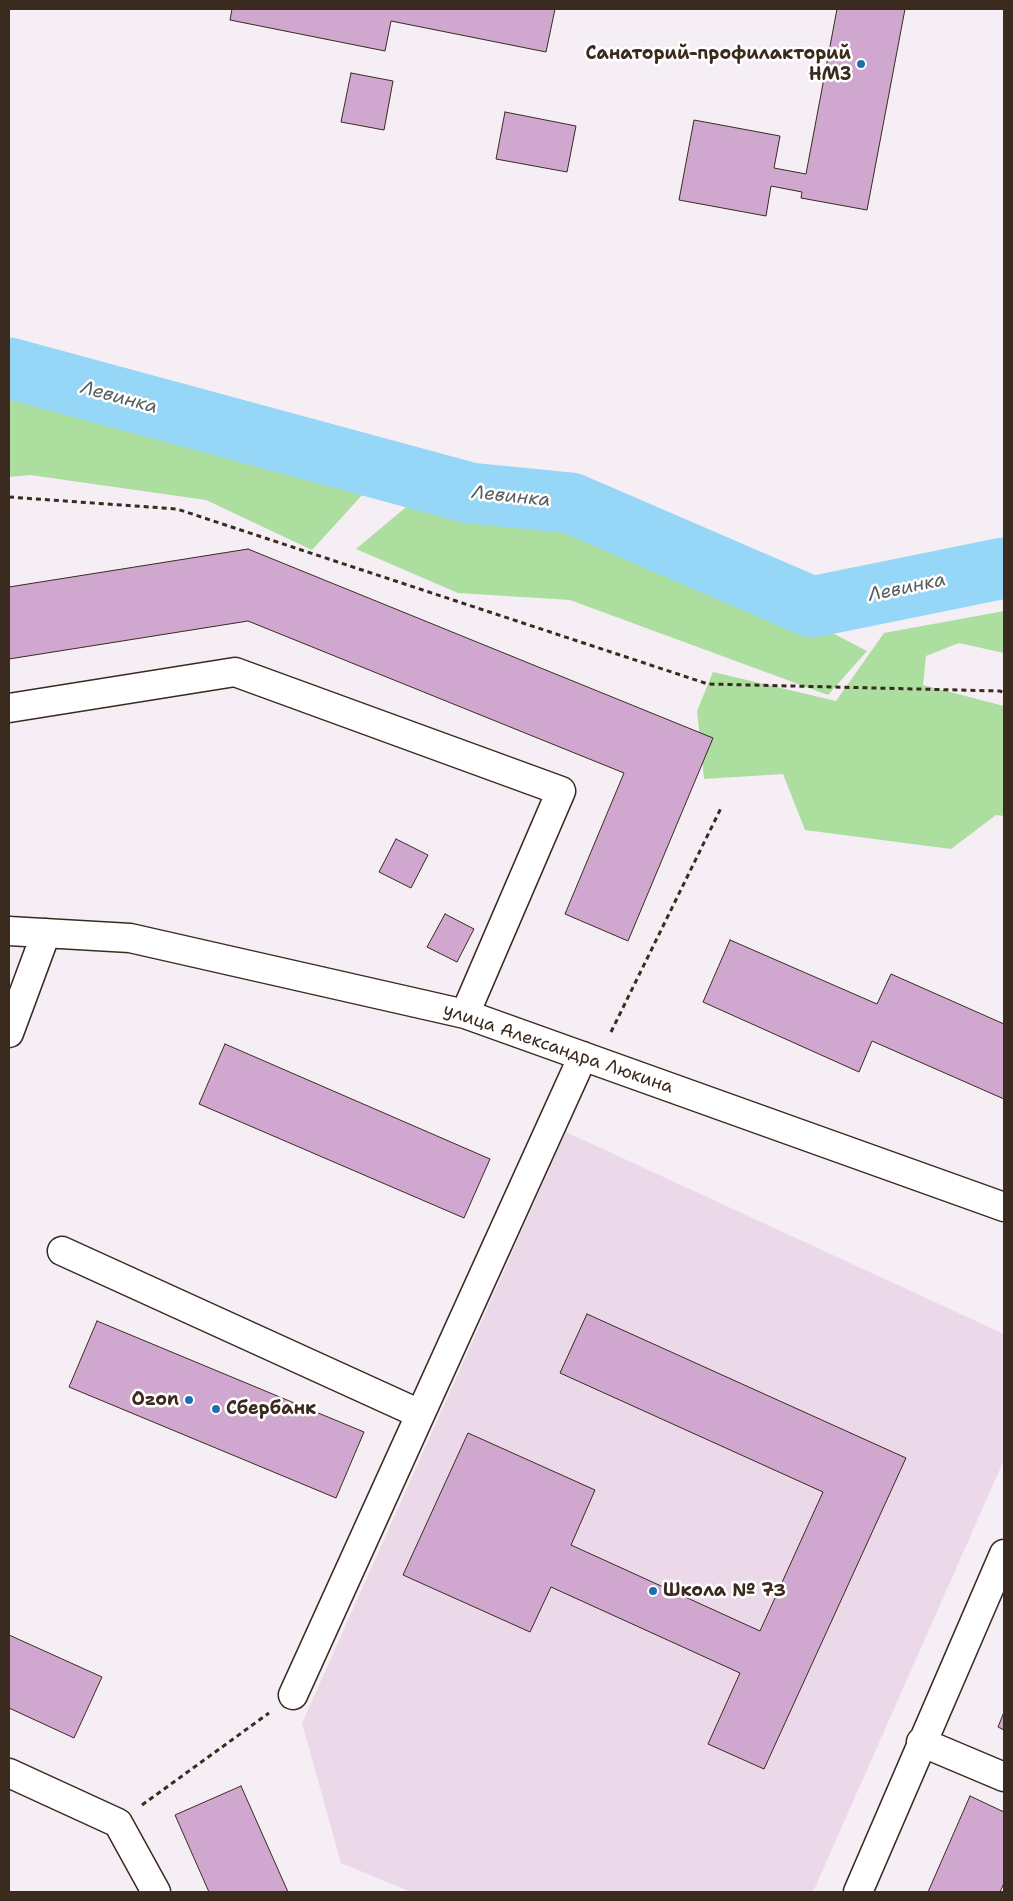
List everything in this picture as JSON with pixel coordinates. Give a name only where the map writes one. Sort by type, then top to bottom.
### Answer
[{"type":"street","points":[[9,708],[235,672],[561,791],[465,1014]]},
{"type":"street","name":"улица Александра Люкина","points":[[9,931],[130,938],[465,1014],[1004,1207]]},
{"type":"street","points":[[9,1033],[46,933]]},
{"type":"street","points":[[293,1695],[420,1414],[590,1059]]},
{"type":"street","points":[[62,1252],[420,1414]]},
{"type":"street","points":[[858,1892],[921,1742],[1004,1554]]},
{"type":"street","points":[[921,1742],[1004,1777]]},
{"type":"street","points":[[9,1773],[118,1823],[156,1892]]},
{"type":"path","points":[[9,497],[177,508],[708,684],[1000,691],[1004,693]]},
{"type":"path","points":[[590,1059],[722,806]]},
{"type":"path","points":[[118,1823],[293,1695]]},
{"type":"shaded area","name":"Школа № 73","points":[[566,1132],[1004,1334],[1004,1460],[813,1892],[411,1892],[341,1863],[302,1723]]},
{"type":"green space","points":[[9,382],[338,478],[364,493],[312,550],[206,500],[30,475],[9,477]]},
{"type":"green space","points":[[418,497],[573,521],[813,623],[867,651],[828,695],[570,600],[458,593],[356,549]]},
{"type":"green space","points":[[1004,611],[1004,653],[959,643],[926,656],[923,685],[1004,706],[1004,816],[996,815],[951,849],[805,830],[783,774],[704,779],[697,711],[713,672],[836,701],[884,633]]},
{"type":"building","points":[[232,9],[555,9],[546,52],[391,21],[385,51],[230,20]]},
{"type":"building","name":"Санаторий-профилакторий НМЗ","points":[[837,9],[905,9],[867,210],[801,198],[802,192],[771,186],[766,216],[679,200],[694,120],[780,136],[774,168],[806,174]]},
{"type":"building","points":[[351,73],[393,81],[384,130],[341,122]]},
{"type":"building","points":[[505,112],[576,126],[567,172],[496,159]]},
{"type":"building","points":[[248,549],[713,738],[628,941],[565,914],[624,773],[248,621],[9,659],[9,587]]},
{"type":"building","points":[[396,839],[428,855],[411,888],[379,872]]},
{"type":"building","points":[[445,914],[474,929],[457,962],[427,947]]},
{"type":"building","points":[[730,940],[877,1004],[891,974],[1004,1024],[1004,1099],[872,1041],[859,1072],[703,1002]]},
{"type":"building","points":[[225,1044],[490,1159],[464,1218],[199,1104]]},
{"type":"building","points":[[587,1314],[906,1458],[764,1769],[708,1744],[740,1673],[551,1587],[530,1632],[403,1575],[468,1433],[595,1490],[571,1545],[760,1631],[823,1492],[560,1373]]},
{"type":"building","points":[[97,1321],[364,1432],[336,1498],[69,1387]]},
{"type":"building","points":[[9,1635],[102,1677],[74,1738],[9,1708]]},
{"type":"building","points":[[1004,1712],[1004,1730],[998,1727]]},
{"type":"building","points":[[241,1786],[288,1892],[209,1892],[175,1815]]},
{"type":"building","points":[[970,1796],[1004,1812],[1004,1883],[1000,1892],[928,1892]]},
{"type":"waterway","name":"Левинка","points":[[9,368],[470,493],[571,503],[812,607],[1004,568]]},
{"type":"place","name":"Санаторий-профилакторий НМЗ","points":[[861,64]]},
{"type":"place","name":"Ozon","points":[[189,1400]]},
{"type":"place","name":"Сбербанк","points":[[216,1409]]},
{"type":"place","name":"Школа № 73","points":[[653,1591]]}]
